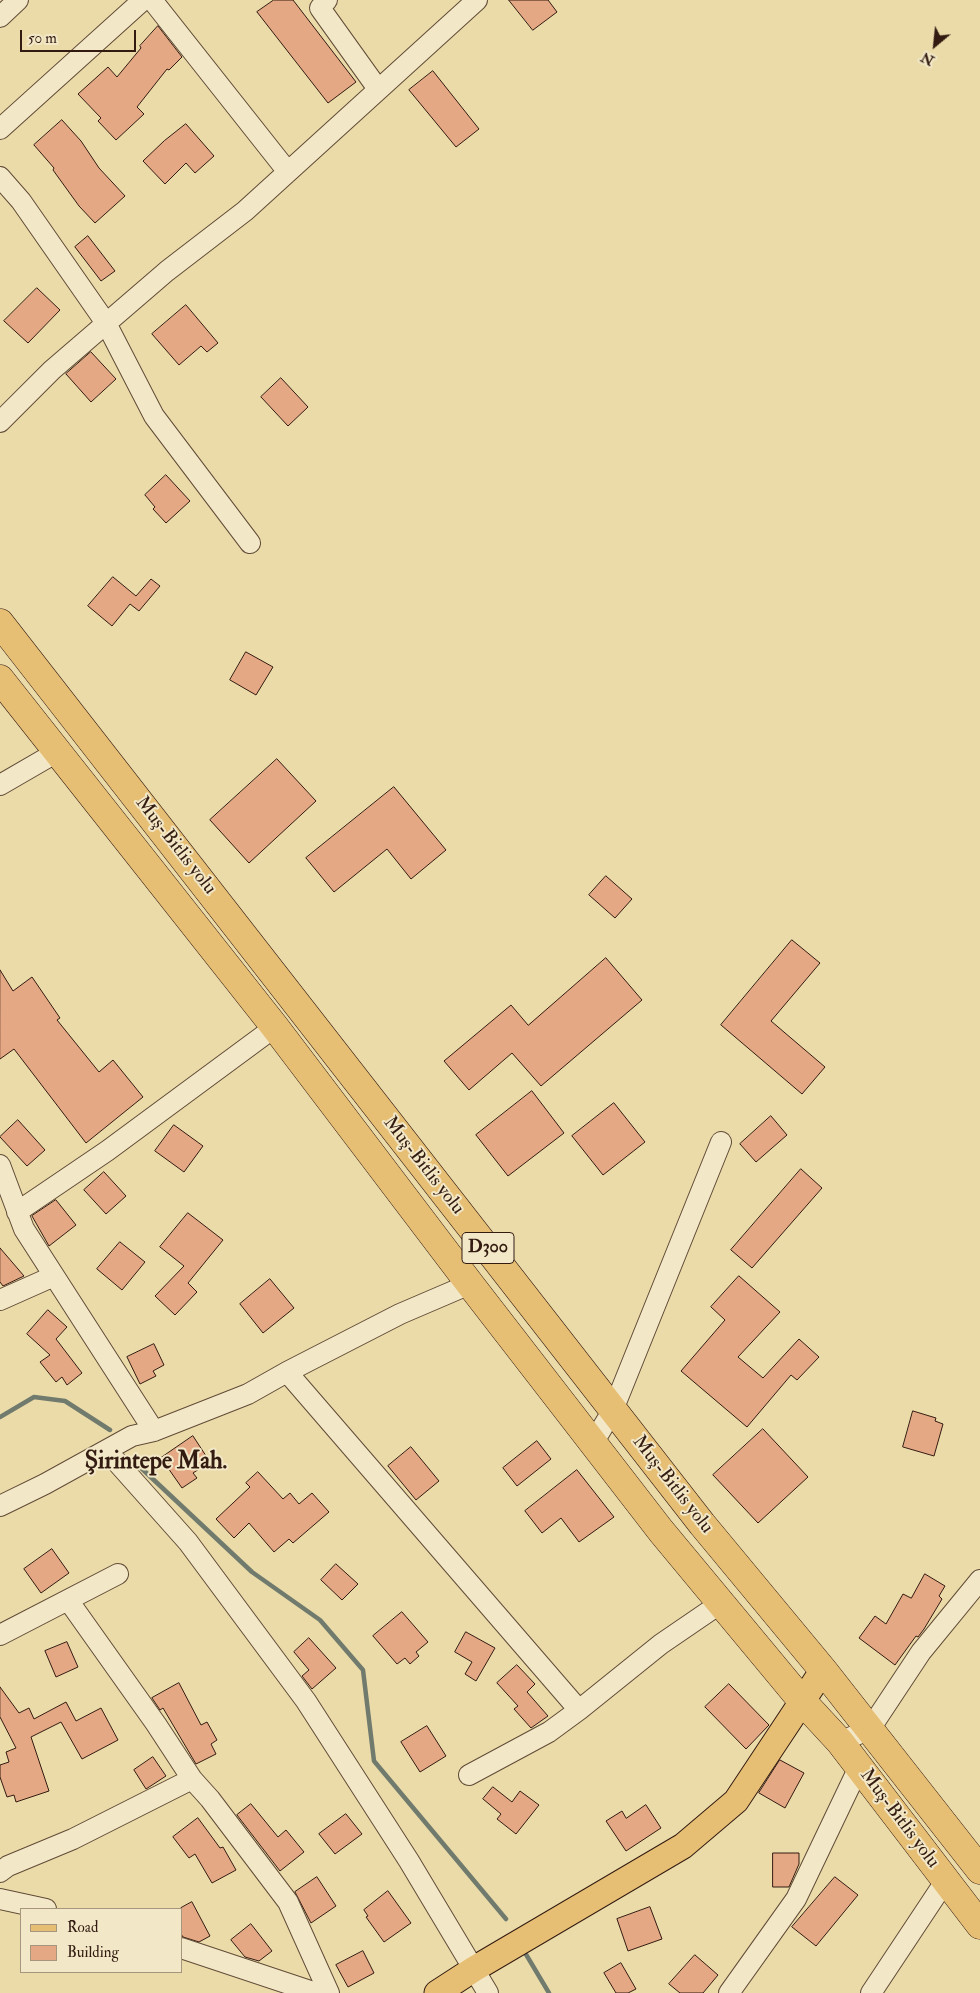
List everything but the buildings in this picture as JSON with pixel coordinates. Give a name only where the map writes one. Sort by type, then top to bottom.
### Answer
[{"type":"highway","name":"Muş-Bitlis yolu","points":[[0,623],[702,1524],[823,1670],[980,1870]]},
{"type":"highway","name":"Muş-Bitlis yolu","points":[[0,679],[275,1027],[661,1531],[803,1702],[840,1742],[980,1925]]},
{"type":"main road","points":[[436,1993],[683,1846],[736,1801],[823,1670]]},
{"type":"street","points":[[0,17],[18,0]]},
{"type":"street","points":[[0,129],[143,0]]},
{"type":"street","points":[[152,0],[288,172]]},
{"type":"street","points":[[327,0],[320,8],[378,89]]},
{"type":"street","points":[[0,422],[52,370],[106,323],[167,271],[246,211],[477,0]]},
{"type":"street","points":[[0,177],[21,201],[106,323],[154,416],[250,543]]},
{"type":"street","points":[[0,785],[57,752]]},
{"type":"street","points":[[17,1212],[108,1151],[275,1027]]},
{"type":"street","points":[[593,1443],[613,1410],[721,1142]]},
{"type":"street","points":[[0,1165],[24,1229],[154,1431]]},
{"type":"street","points":[[0,1300],[54,1276]]},
{"type":"street","points":[[0,1506],[132,1436],[154,1431],[248,1394],[400,1314],[470,1284]]},
{"type":"street","points":[[287,1372],[579,1710]]},
{"type":"street","points":[[107,1450],[188,1542],[306,1701],[409,1861],[488,1993]]},
{"type":"street","points":[[0,1635],[118,1574]]},
{"type":"street","points":[[840,1742],[870,1729],[921,1652],[980,1580]]},
{"type":"street","points":[[68,1600],[156,1724],[192,1779],[210,1799],[288,1902],[329,1993]]},
{"type":"street","points":[[469,1775],[549,1732],[661,1644],[721,1603]]},
{"type":"street","points":[[729,1993],[796,1899],[859,1767]]},
{"type":"street","points":[[0,1872],[8,1866],[73,1839],[192,1779]]},
{"type":"street","points":[[871,1993],[946,1880]]},
{"type":"street","points":[[0,1899],[41,1908]]},
{"type":"street","points":[[182,1948],[316,1993]]},
{"type":"waterway","points":[[0,1417],[34,1397],[65,1401],[110,1430]]},
{"type":"waterway","points":[[139,1466],[252,1572],[320,1620],[363,1670],[374,1761],[506,1919]]},
{"type":"waterway","points":[[524,1951],[549,1993]]},
{"type":"district","name":"Şirintepe Mah.","points":[[156,1463]]}]
